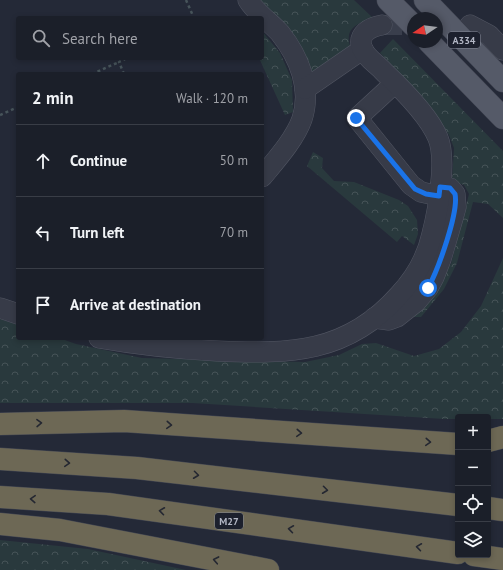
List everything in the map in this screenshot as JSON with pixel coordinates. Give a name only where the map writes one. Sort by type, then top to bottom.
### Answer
[{"type":"highway","points":[[0,424],[124,422],[455,444]]},
{"type":"highway","points":[[491,440],[503,438]]},
{"type":"highway","points":[[491,446],[503,447]]},
{"type":"highway","points":[[0,459],[138,468],[455,505]]},
{"type":"highway","name":"M27","points":[[0,497],[108,504],[455,553]]},
{"type":"highway","points":[[491,508],[503,510]]},
{"type":"highway","points":[[0,524],[60,530],[268,570]]},
{"type":"highway","points":[[491,557],[503,559]]},
{"type":"main road","points":[[388,0],[407,19]]},
{"type":"main road","name":"A334","points":[[425,0],[503,80]]},
{"type":"main road","name":"A334","points":[[435,48],[503,118]]},
{"type":"lane","points":[[248,0],[262,16]]},
{"type":"lane","points":[[264,18],[279,32],[291,49],[302,73],[305,89],[305,105],[302,120],[284,150],[264,175]]},
{"type":"lane","points":[[382,25],[368,30],[363,35],[361,42],[363,49],[369,58],[416,106],[439,139],[442,156],[439,191]]},
{"type":"lane","points":[[470,25],[489,35],[503,50]]},
{"type":"lane","points":[[305,89],[363,49]]},
{"type":"lane","points":[[111,340],[175,349],[263,353],[299,350],[318,346],[341,338],[374,318],[389,320],[405,312],[421,296],[434,277],[456,207],[455,194],[450,188],[439,191],[420,192],[411,185],[356,118],[395,83]]},
{"type":"lane","points":[[0,308],[16,313]]},
{"type":"lane","points":[[125,340],[141,345]]},
{"type":"path","points":[[186,0],[193,16]]},
{"type":"path","points":[[96,72],[123,60]]},
{"type":"path","points":[[119,62],[123,72]]},
{"type":"path","points":[[0,114],[16,108]]},
{"type":"green space","points":[[257,0],[354,0],[373,18],[360,23],[352,29],[349,38],[352,51],[311,77]]},
{"type":"green space","points":[[264,33],[280,53],[292,80],[293,112],[285,115],[260,60],[264,60]]},
{"type":"green space","points":[[393,39],[503,151],[503,218],[488,204],[473,202],[457,263],[444,289],[421,317],[405,317],[451,264],[469,194],[464,185],[452,181],[454,148],[449,135],[422,97],[380,53]]},
{"type":"green space","points":[[313,152],[323,158],[322,168],[334,181],[354,182],[399,200],[408,206],[417,220],[418,234],[414,245],[402,236],[397,242],[307,166]]},
{"type":"green space","points":[[503,258],[503,419],[491,419],[491,414],[455,414],[455,419],[444,419],[193,403],[0,403],[0,319],[16,324],[16,340],[65,340],[76,344],[142,358],[305,362],[339,355],[362,344],[376,343],[414,356],[439,349],[461,332],[481,306]]},
{"type":"green space","points":[[0,540],[88,549],[186,570],[0,570]]},
{"type":"tunnel","points":[[382,25],[407,25]]},
{"type":"route","points":[[356,118],[415,189],[426,194],[439,196],[440,187],[450,188],[455,194],[456,207],[453,218],[441,259],[428,288]]}]
